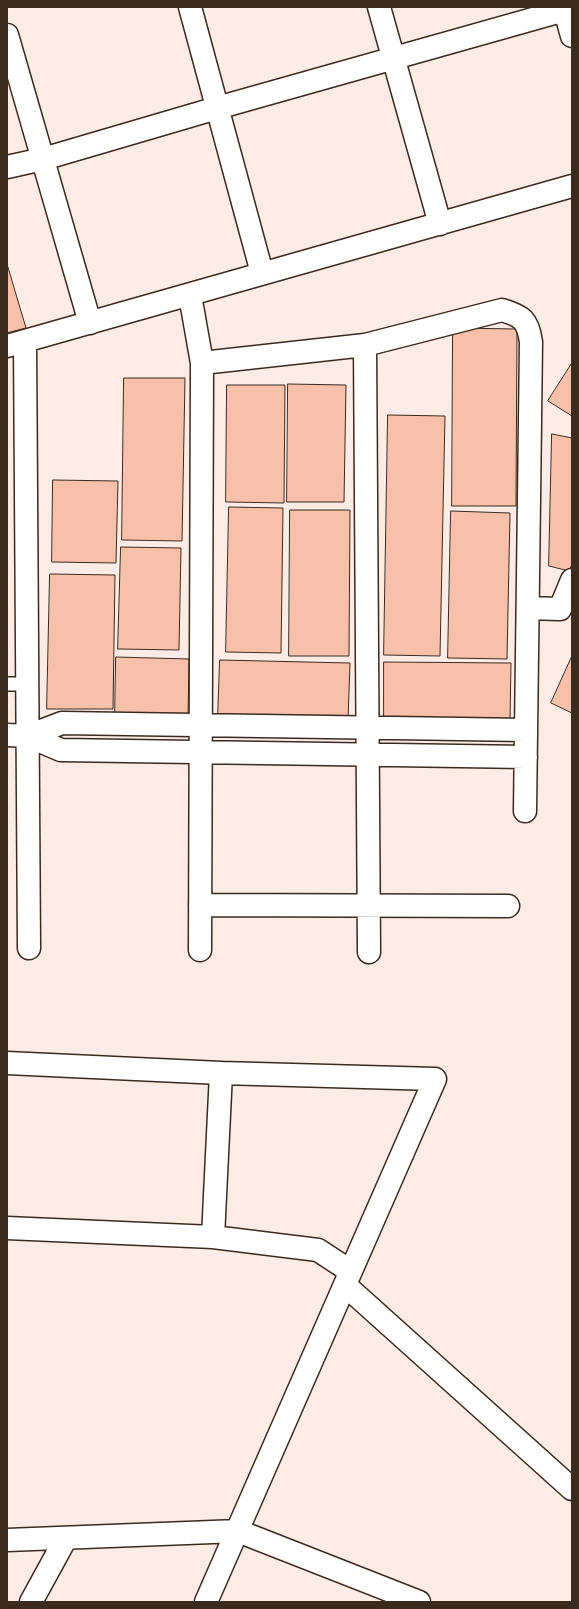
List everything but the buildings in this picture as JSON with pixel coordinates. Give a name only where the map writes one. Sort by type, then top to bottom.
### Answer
[{"type":"street","points":[[190,7],[262,273]]},
{"type":"street","points":[[379,7],[440,224]]},
{"type":"street","points":[[7,167],[43,159],[567,9],[572,36]]},
{"type":"street","points":[[7,35],[90,323]]},
{"type":"street","points":[[29,948],[17,736],[16,344],[572,186]]},
{"type":"street","points":[[190,295],[202,363],[202,752],[200,950]]},
{"type":"street","points":[[202,363],[365,345],[502,310],[518,314],[529,327],[531,342],[525,811]]},
{"type":"street","points":[[365,345],[369,952]]},
{"type":"street","points":[[528,608],[560,609],[572,580]]},
{"type":"street","points":[[17,736],[62,723],[526,730]]},
{"type":"street","points":[[17,736],[61,750],[526,756]]},
{"type":"street","points":[[200,905],[508,906]]},
{"type":"street","points":[[7,1063],[221,1073],[435,1079],[206,1602]]},
{"type":"street","points":[[213,1237],[221,1073]]},
{"type":"street","points":[[7,1228],[213,1237],[318,1250],[572,1488]]},
{"type":"street","points":[[7,1540],[238,1531],[419,1602]]},
{"type":"street","points":[[31,1602],[66,1538]]}]
